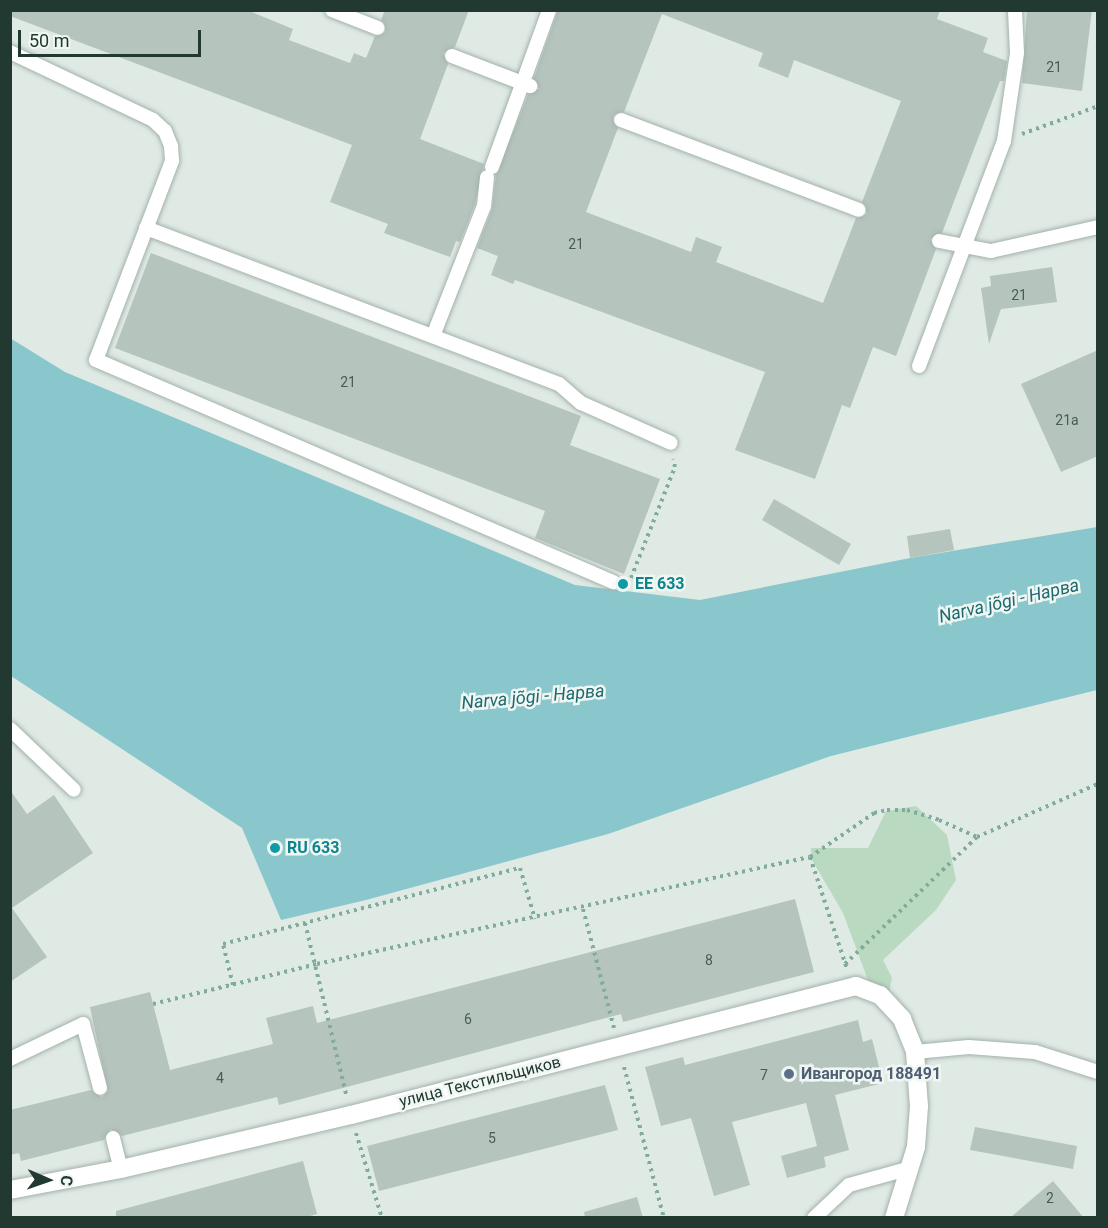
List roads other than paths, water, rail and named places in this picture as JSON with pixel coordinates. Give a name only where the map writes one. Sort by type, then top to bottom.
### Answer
[{"type":"street","name":"улица Текстильщиков","points":[[10,1190],[121,1169],[351,1114],[856,986],[880,995],[902,1019],[915,1052]]},
{"type":"street","points":[[894,1218],[911,1168],[919,1106],[915,1052]]},
{"type":"lane","points":[[332,10],[378,28]]},
{"type":"lane","points":[[433,336],[484,206],[489,172],[526,84],[549,10]]},
{"type":"lane","points":[[920,366],[1004,141],[1017,53],[1015,10]]},
{"type":"lane","points":[[10,52],[153,120],[165,131],[172,160],[96,360],[613,582]]},
{"type":"lane","points":[[452,56],[526,84]]},
{"type":"lane","points":[[621,120],[859,210]]},
{"type":"lane","points":[[939,241],[963,249],[991,251],[1098,227]]},
{"type":"lane","points":[[146,228],[559,384],[581,403],[671,443]]},
{"type":"lane","points":[[10,729],[74,790]]},
{"type":"lane","points":[[10,1059],[83,1024],[100,1088]]},
{"type":"lane","points":[[915,1052],[969,1047],[1035,1052],[1098,1072]]},
{"type":"lane","points":[[113,1138],[121,1169]]},
{"type":"lane","points":[[814,1218],[849,1185],[911,1168]]},
{"type":"water","name":"Narva jõgi - Нарва","points":[[10,338],[65,372],[575,585],[700,600],[910,558],[1097,527],[1097,690],[831,756],[608,834],[366,900],[281,920],[242,828],[11,676]]},
{"type":"place","name":"EE 633","points":[[623,584]]},
{"type":"place","name":"RU 633","points":[[275,848]]},
{"type":"place","name":"Ивангород 188491","points":[[789,1074]]}]
